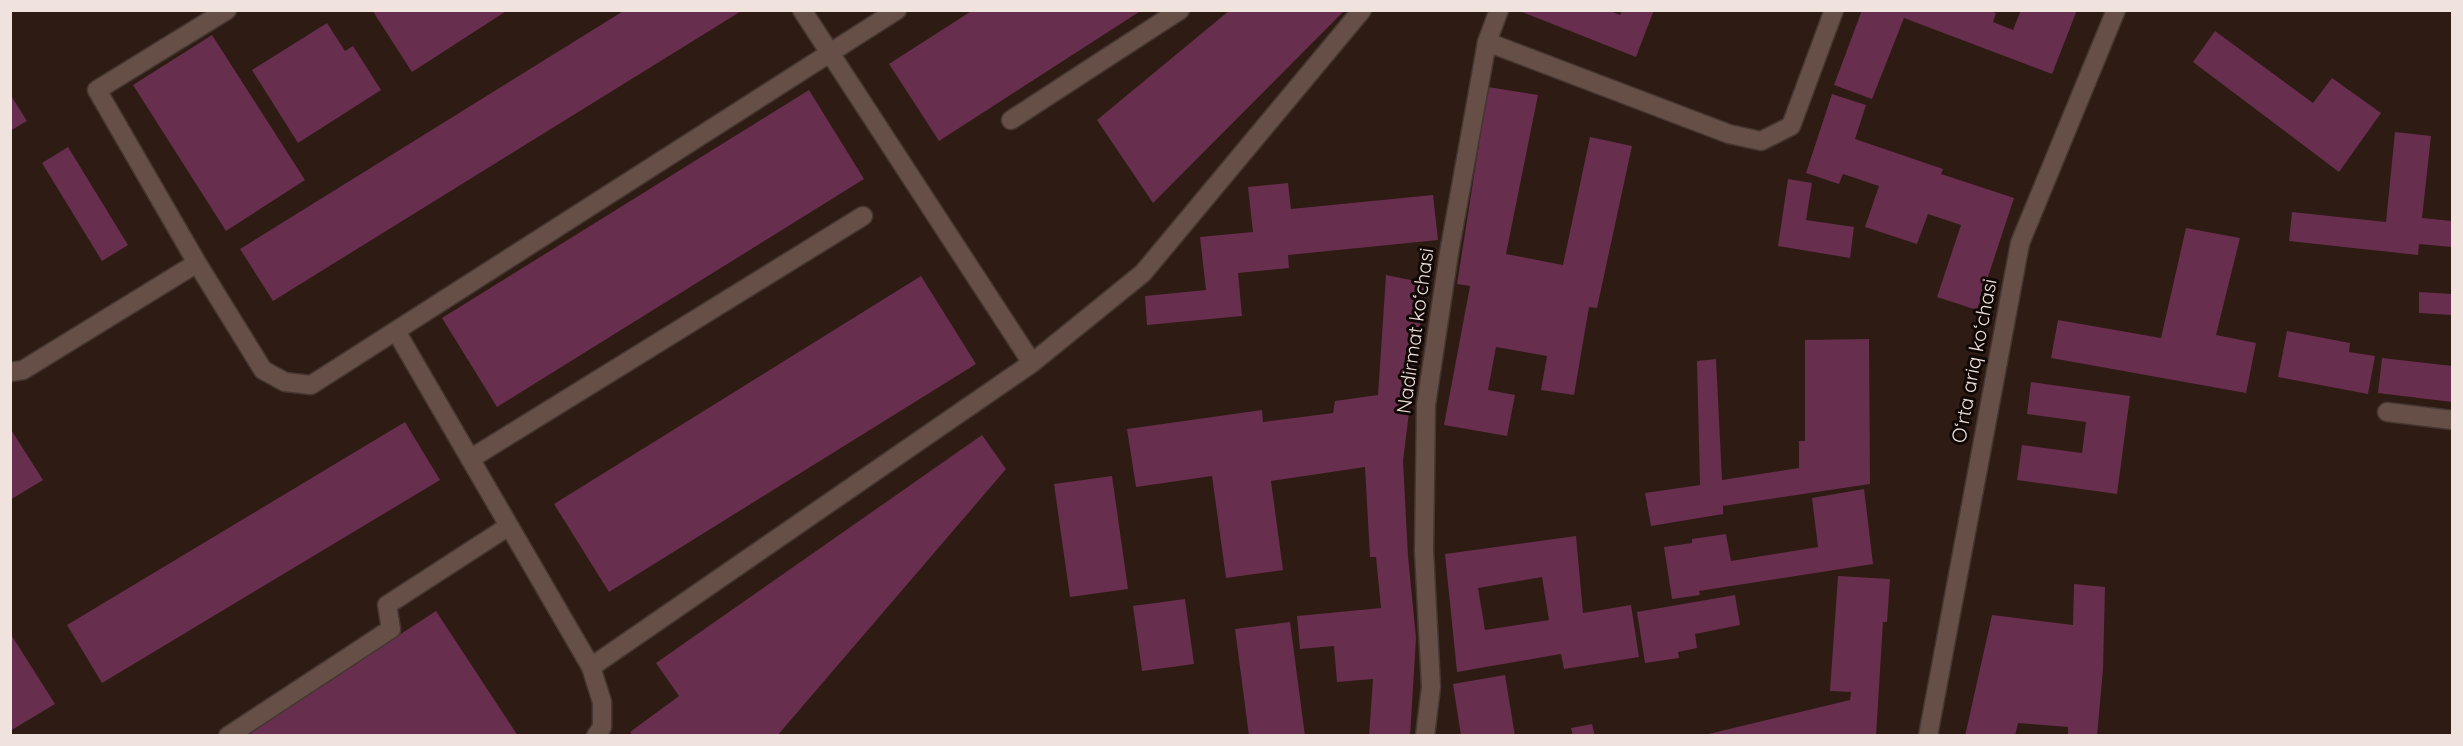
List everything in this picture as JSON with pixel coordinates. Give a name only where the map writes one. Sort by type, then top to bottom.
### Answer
[{"type":"street","points":[[226,10],[97,90],[197,263],[263,370],[285,382],[311,385],[897,10]]},
{"type":"street","points":[[802,10],[1032,363]]},
{"type":"street","points":[[1011,120],[1180,10]]},
{"type":"street","points":[[591,668],[1032,363],[1143,273],[1362,10]]},
{"type":"street","name":"Nadirmat koʻchasi","points":[[1425,735],[1431,687],[1424,551],[1426,405],[1449,253],[1487,42],[1499,10]]},
{"type":"street","points":[[1487,42],[1729,134],[1761,141],[1791,126],[1834,10]]},
{"type":"street","name":"Oʻrta ariq koʻchasi","points":[[1928,735],[2020,243],[2116,10]]},
{"type":"street","points":[[470,459],[863,216]]},
{"type":"street","points":[[10,372],[23,370],[197,263]]},
{"type":"street","points":[[396,331],[591,668],[602,702],[603,727],[596,735]]},
{"type":"street","points":[[2387,412],[2452,420]]},
{"type":"street","points":[[228,735],[391,629],[387,605],[509,526]]},
{"type":"building","points":[[372,10],[508,10],[412,72]]},
{"type":"building","points":[[625,10],[743,10],[273,301],[240,249]]},
{"type":"building","points":[[973,10],[1142,10],[939,141],[889,64]]},
{"type":"building","points":[[1230,10],[1345,10],[1153,203],[1097,120]]},
{"type":"building","points":[[1517,10],[1608,10],[1620,15],[1622,10],[1654,10],[1636,57]]},
{"type":"building","points":[[1862,10],[1988,10],[1996,13],[1993,22],[2013,30],[2021,10],[2077,10],[2052,74],[1904,18],[1872,99],[1834,85]]},
{"type":"building","points":[[327,23],[345,51],[353,46],[381,90],[298,143],[252,70]]},
{"type":"building","points":[[2215,31],[2313,103],[2332,78],[2381,113],[2339,172],[2193,62]]},
{"type":"building","points":[[212,35],[305,180],[226,231],[133,85]]},
{"type":"building","points":[[1488,87],[1538,95],[1506,254],[1563,265],[1590,137],[1632,146],[1597,308],[1589,307],[1574,395],[1541,390],[1547,356],[1496,347],[1488,390],[1515,395],[1507,436],[1444,425],[1470,286],[1457,284]]},
{"type":"building","points":[[809,90],[864,179],[497,407],[442,318]]},
{"type":"building","points":[[10,94],[27,121],[10,131]]},
{"type":"building","points":[[1832,94],[1866,105],[1855,139],[1943,169],[1941,174],[2014,198],[1977,310],[1937,297],[1961,225],[1928,214],[1917,244],[1865,227],[1879,186],[1843,174],[1839,184],[1806,173]]},
{"type":"building","points":[[2395,132],[2431,136],[2422,218],[2452,221],[2452,247],[2419,244],[2418,255],[2289,241],[2292,212],[2386,222]]},
{"type":"building","points":[[68,147],[128,245],[102,261],[42,163]]},
{"type":"building","points":[[1788,179],[1812,183],[1806,220],[1854,227],[1850,258],[1778,246]]},
{"type":"building","points":[[1288,183],[1291,209],[1433,195],[1438,240],[1288,255],[1289,268],[1238,273],[1242,316],[1147,325],[1145,296],[1206,290],[1200,237],[1253,232],[1248,187]]},
{"type":"building","points":[[2186,228],[2240,238],[2216,335],[2256,343],[2246,393],[2051,358],[2058,320],[2161,338]]},
{"type":"building","points":[[1386,275],[1425,283],[1403,461],[1408,556],[1416,638],[1410,736],[1369,736],[1373,679],[1337,682],[1334,646],[1300,649],[1297,616],[1381,608],[1376,557],[1370,557],[1365,467],[1271,481],[1283,570],[1226,578],[1212,476],[1136,487],[1127,429],[1262,410],[1263,422],[1333,413],[1335,401],[1378,395]]},
{"type":"building","points":[[921,276],[976,364],[609,592],[554,504]]},
{"type":"building","points":[[2419,292],[2452,294],[2452,315],[2419,313]]},
{"type":"building","points":[[2287,331],[2350,343],[2349,352],[2375,356],[2368,394],[2278,377]]},
{"type":"building","points":[[1869,339],[1870,484],[1723,506],[1723,514],[1651,526],[1645,493],[1700,485],[1697,361],[1716,359],[1722,480],[1799,468],[1799,441],[1805,441],[1805,340]]},
{"type":"building","points":[[2382,358],[2452,366],[2452,402],[2378,393]]},
{"type":"building","points":[[2031,382],[2130,396],[2117,494],[2017,480],[2022,445],[2082,453],[2086,422],[2027,414]]},
{"type":"building","points":[[405,422],[440,480],[102,683],[67,625]]},
{"type":"building","points":[[10,428],[43,480],[10,500]]},
{"type":"building","points":[[982,435],[1006,469],[777,736],[633,736],[630,732],[679,696],[656,663]]},
{"type":"building","points":[[1112,476],[1128,589],[1070,597],[1054,484]]},
{"type":"building","points":[[1864,489],[1873,564],[1699,591],[1700,595],[1672,599],[1664,547],[1692,543],[1692,539],[1726,534],[1731,561],[1818,547],[1812,498]]},
{"type":"building","points":[[1576,536],[1583,613],[1631,605],[1639,657],[1564,669],[1561,654],[1457,672],[1445,554]],"holes":[[[1542,577],[1549,620],[1485,630],[1478,588]]]},
{"type":"building","points":[[1838,576],[1890,579],[1887,622],[1883,622],[1876,736],[1700,736],[1850,700],[1851,692],[1830,691]]},
{"type":"building","points":[[2074,584],[2105,587],[2103,669],[2097,736],[2068,736],[2068,727],[2018,723],[2015,736],[1965,736],[1992,615],[2073,625]]},
{"type":"building","points":[[1735,595],[1740,625],[1695,634],[1697,648],[1678,652],[1679,658],[1645,663],[1637,612]]},
{"type":"building","points":[[1185,599],[1194,664],[1142,671],[1133,606]]},
{"type":"building","points":[[436,611],[518,736],[244,736]]},
{"type":"building","points":[[1290,622],[1305,736],[1249,736],[1235,629]]},
{"type":"building","points":[[10,633],[55,704],[10,731]]},
{"type":"building","points":[[1505,675],[1515,736],[1461,736],[1453,684]]},
{"type":"building","points":[[1592,724],[1595,736],[1573,736],[1571,728]]}]
